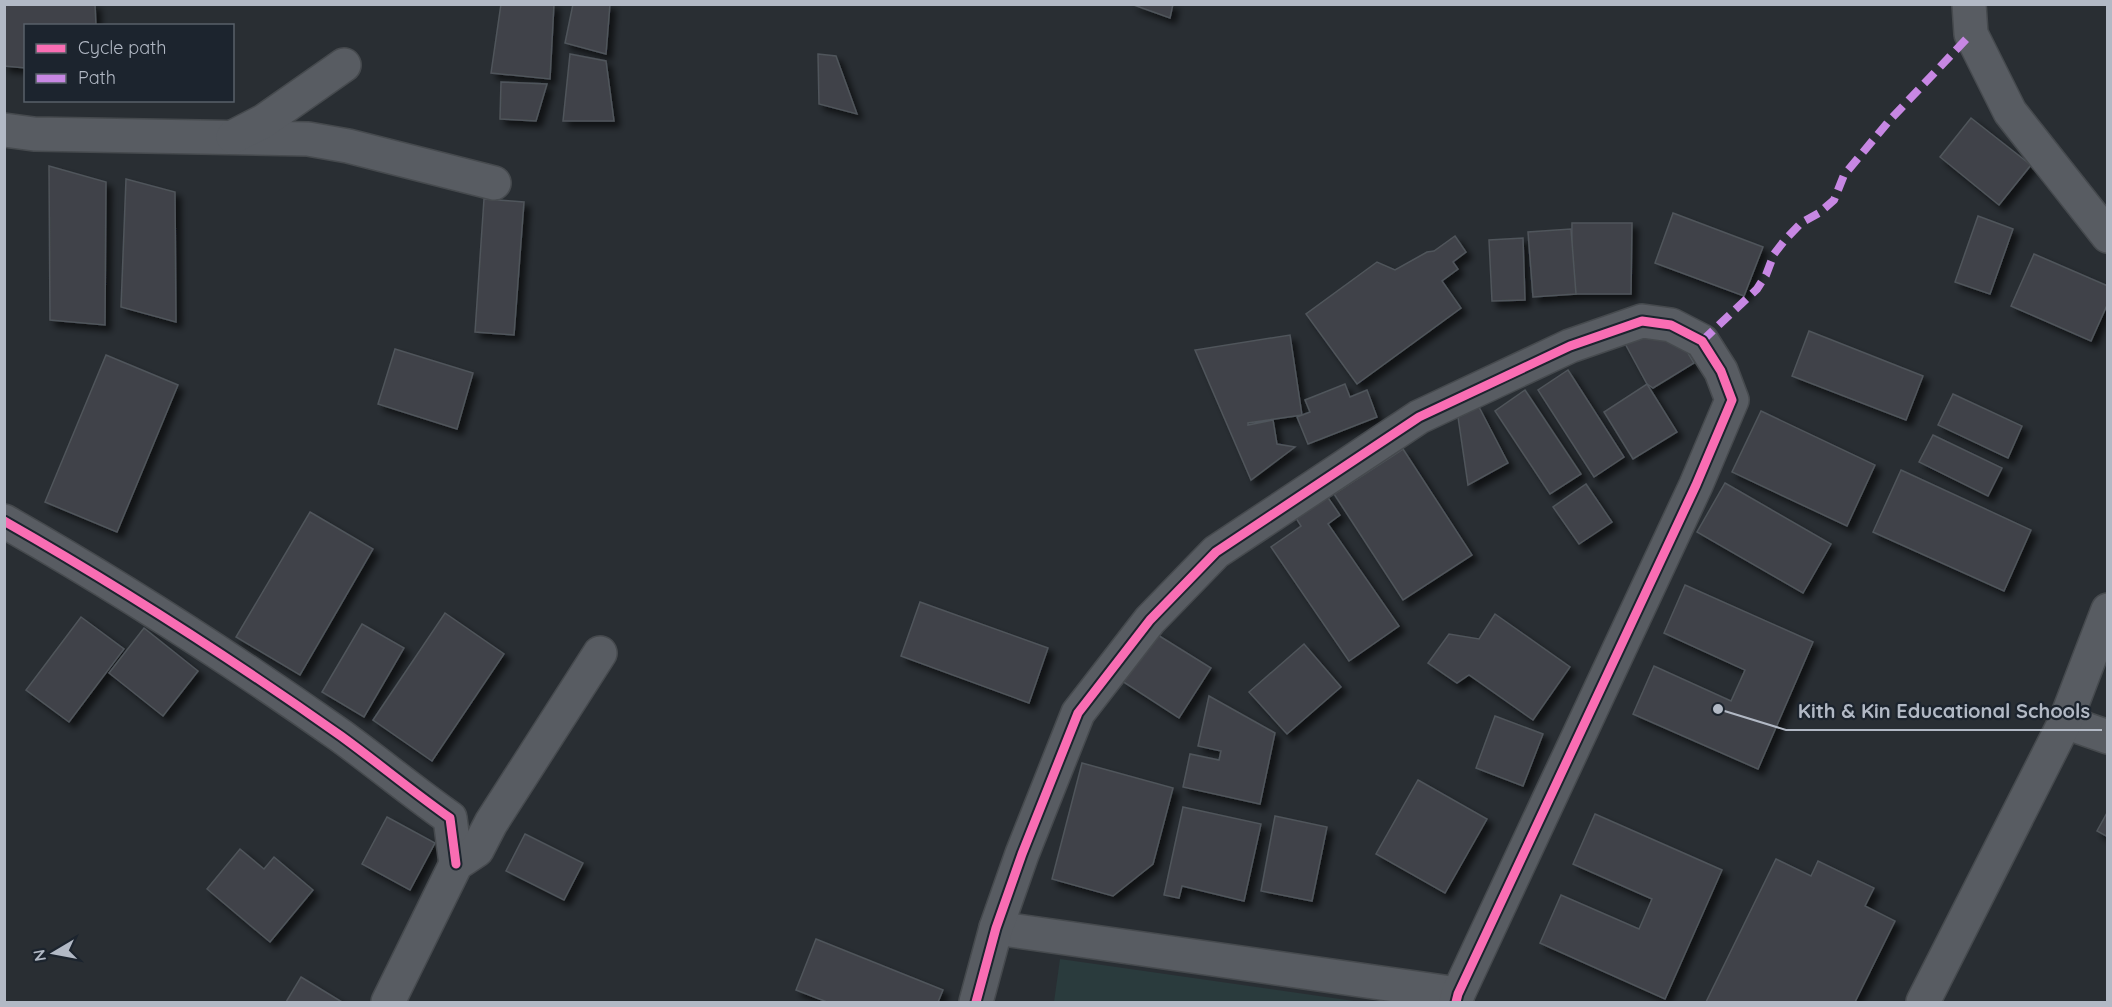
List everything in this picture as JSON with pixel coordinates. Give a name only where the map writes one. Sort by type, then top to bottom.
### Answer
[{"type":"street","points":[[1969,4],[1971,33],[2010,112],[2108,236]]},
{"type":"street","points":[[232,137],[264,121],[344,65]]},
{"type":"street","points":[[4,130],[34,134],[308,139],[348,146],[494,183]]},
{"type":"street","points":[[976,1002],[996,928],[1022,854],[1078,713],[1150,620],[1216,552],[1419,417],[1570,346],[1642,321],[1671,325],[1702,341],[1721,370],[1732,400],[1696,485],[1457,998],[996,928]]},
{"type":"street","points":[[4,521],[73,561],[212,649],[343,737],[450,819],[456,864]]},
{"type":"street","points":[[1923,1002],[2065,722],[2108,610]]},
{"type":"street","points":[[388,1002],[456,864],[477,850],[491,823],[600,653]]},
{"type":"street","points":[[2065,722],[2108,737]]},
{"type":"shaded area","points":[[1060,959],[1361,1002],[1054,1002]]},
{"type":"building","points":[[4,4],[95,4],[96,24],[24,24],[24,68],[4,66]]},
{"type":"building","points":[[501,4],[554,4],[550,79],[491,73]]},
{"type":"building","points":[[573,4],[610,4],[606,54],[565,43]]},
{"type":"building","points":[[1131,4],[1173,4],[1170,18]]},
{"type":"building","points":[[570,54],[606,61],[614,121],[563,121]]},
{"type":"building","points":[[818,54],[836,56],[857,114],[819,104]]},
{"type":"building","points":[[501,82],[547,84],[536,121],[500,119]]},
{"type":"building","points":[[1971,118],[2031,165],[1999,205],[1940,157]]},
{"type":"building","points":[[49,166],[106,182],[105,325],[50,320]]},
{"type":"building","points":[[126,179],[175,192],[176,322],[121,307]]},
{"type":"building","points":[[484,199],[524,202],[514,335],[475,332]]},
{"type":"building","points":[[1673,213],[1763,247],[1744,296],[1655,263]]},
{"type":"building","points":[[1978,216],[2013,229],[1990,294],[1955,282]]},
{"type":"building","points":[[1572,223],[1632,223],[1631,294],[1571,294]]},
{"type":"building","points":[[1571,229],[1576,294],[1533,297],[1528,232]]},
{"type":"building","points":[[1455,236],[1466,252],[1453,262],[1458,269],[1442,281],[1461,308],[1357,384],[1306,314],[1377,262],[1395,270],[1427,252],[1434,251]]},
{"type":"building","points":[[1523,238],[1525,300],[1492,301],[1489,240]]},
{"type":"building","points":[[2034,254],[2108,286],[2108,303],[2091,341],[2011,306]]},
{"type":"building","points":[[1671,325],[1694,363],[1653,388],[1647,384],[1622,338]]},
{"type":"building","points":[[1809,331],[1923,376],[1906,420],[1792,376]]},
{"type":"building","points":[[1290,335],[1302,415],[1248,423],[1248,425],[1273,420],[1277,444],[1295,447],[1251,480],[1195,350]]},
{"type":"building","points":[[395,349],[473,373],[457,429],[378,404]]},
{"type":"building","points":[[106,355],[178,385],[117,532],[45,502]]},
{"type":"building","points":[[1568,370],[1624,457],[1594,477],[1538,390]]},
{"type":"building","points":[[1345,384],[1350,397],[1367,390],[1377,417],[1308,444],[1297,417],[1310,412],[1305,400]]},
{"type":"building","points":[[1647,384],[1677,432],[1633,459],[1604,412]]},
{"type":"building","points":[[1525,390],[1581,474],[1550,494],[1495,411]]},
{"type":"building","points":[[1953,394],[2022,426],[2008,458],[1938,425]]},
{"type":"building","points":[[1479,407],[1508,463],[1468,485],[1458,417]]},
{"type":"building","points":[[1761,411],[1875,465],[1847,526],[1732,472]]},
{"type":"building","points":[[1933,435],[2002,468],[1988,496],[1919,462]]},
{"type":"building","points":[[1403,449],[1472,555],[1403,600],[1334,494]]},
{"type":"building","points":[[1901,470],[2031,530],[2004,591],[1873,532]]},
{"type":"building","points":[[1725,483],[1831,544],[1803,593],[1697,532]]},
{"type":"building","points":[[1586,484],[1612,522],[1579,544],[1553,507]]},
{"type":"building","points":[[1322,489],[1340,515],[1328,524],[1399,626],[1349,661],[1271,547],[1301,526],[1291,510]]},
{"type":"building","points":[[310,512],[373,549],[300,675],[236,637]]},
{"type":"building","points":[[1685,585],[1813,642],[1758,769],[1633,714],[1654,666],[1731,701],[1745,670],[1664,633]]},
{"type":"building","points":[[920,602],[1048,648],[1029,703],[901,656]]},
{"type":"building","points":[[445,613],[504,654],[432,761],[373,720]]},
{"type":"building","points":[[1495,614],[1570,667],[1533,720],[1469,675],[1457,683],[1428,663],[1449,634],[1479,639]]},
{"type":"building","points":[[81,617],[124,649],[69,722],[26,690]]},
{"type":"building","points":[[362,624],[404,648],[364,717],[322,692]]},
{"type":"building","points":[[144,628],[198,671],[163,716],[109,673]]},
{"type":"building","points":[[1153,632],[1211,668],[1179,718],[1122,681]]},
{"type":"building","points":[[1304,644],[1341,687],[1287,734],[1249,692]]},
{"type":"building","points":[[1209,696],[1275,733],[1260,804],[1183,787],[1190,754],[1219,760],[1221,751],[1198,746]]},
{"type":"building","points":[[1495,716],[1543,734],[1523,786],[1476,768]]},
{"type":"building","points":[[1082,763],[1173,788],[1153,864],[1113,896],[1052,879]]},
{"type":"building","points":[[1418,780],[1487,819],[1445,893],[1376,854]]},
{"type":"building","points":[[1183,807],[1261,824],[1244,901],[1182,886],[1179,898],[1164,895]]},
{"type":"building","points":[[2108,811],[2108,837],[2097,831]]},
{"type":"building","points":[[1595,814],[1722,870],[1665,999],[1540,943],[1561,895],[1639,929],[1652,899],[1573,864]]},
{"type":"building","points":[[1275,816],[1327,827],[1312,901],[1261,891]]},
{"type":"building","points":[[387,817],[435,843],[410,890],[362,864]]},
{"type":"building","points":[[525,834],[583,863],[564,900],[506,871]]},
{"type":"building","points":[[240,849],[264,869],[274,857],[313,890],[270,942],[207,889]]},
{"type":"building","points":[[1776,859],[1811,876],[1818,861],[1874,888],[1865,906],[1895,921],[1855,1002],[1706,1002]]},
{"type":"building","points":[[816,939],[943,990],[938,1002],[827,1002],[796,990]]},
{"type":"building","points":[[301,977],[342,1002],[286,1002]]},
{"type":"marked path","points":[[1702,341],[1757,289],[1766,275],[1774,254],[1784,241],[1801,223],[1819,213],[1834,200],[1844,175],[1889,121],[1971,34]]},
{"type":"cycle path","points":[[976,1002],[996,928],[1022,854],[1078,713],[1150,620],[1216,552],[1419,417],[1570,346],[1642,321],[1671,325],[1702,341],[1721,371],[1732,400],[1696,485],[1456,1002]]},
{"type":"cycle path","points":[[4,521],[133,598],[259,680],[341,736],[450,818],[456,864]]},
{"type":"place","name":"Kith & Kin Educational Schools","points":[[1718,709]]}]
